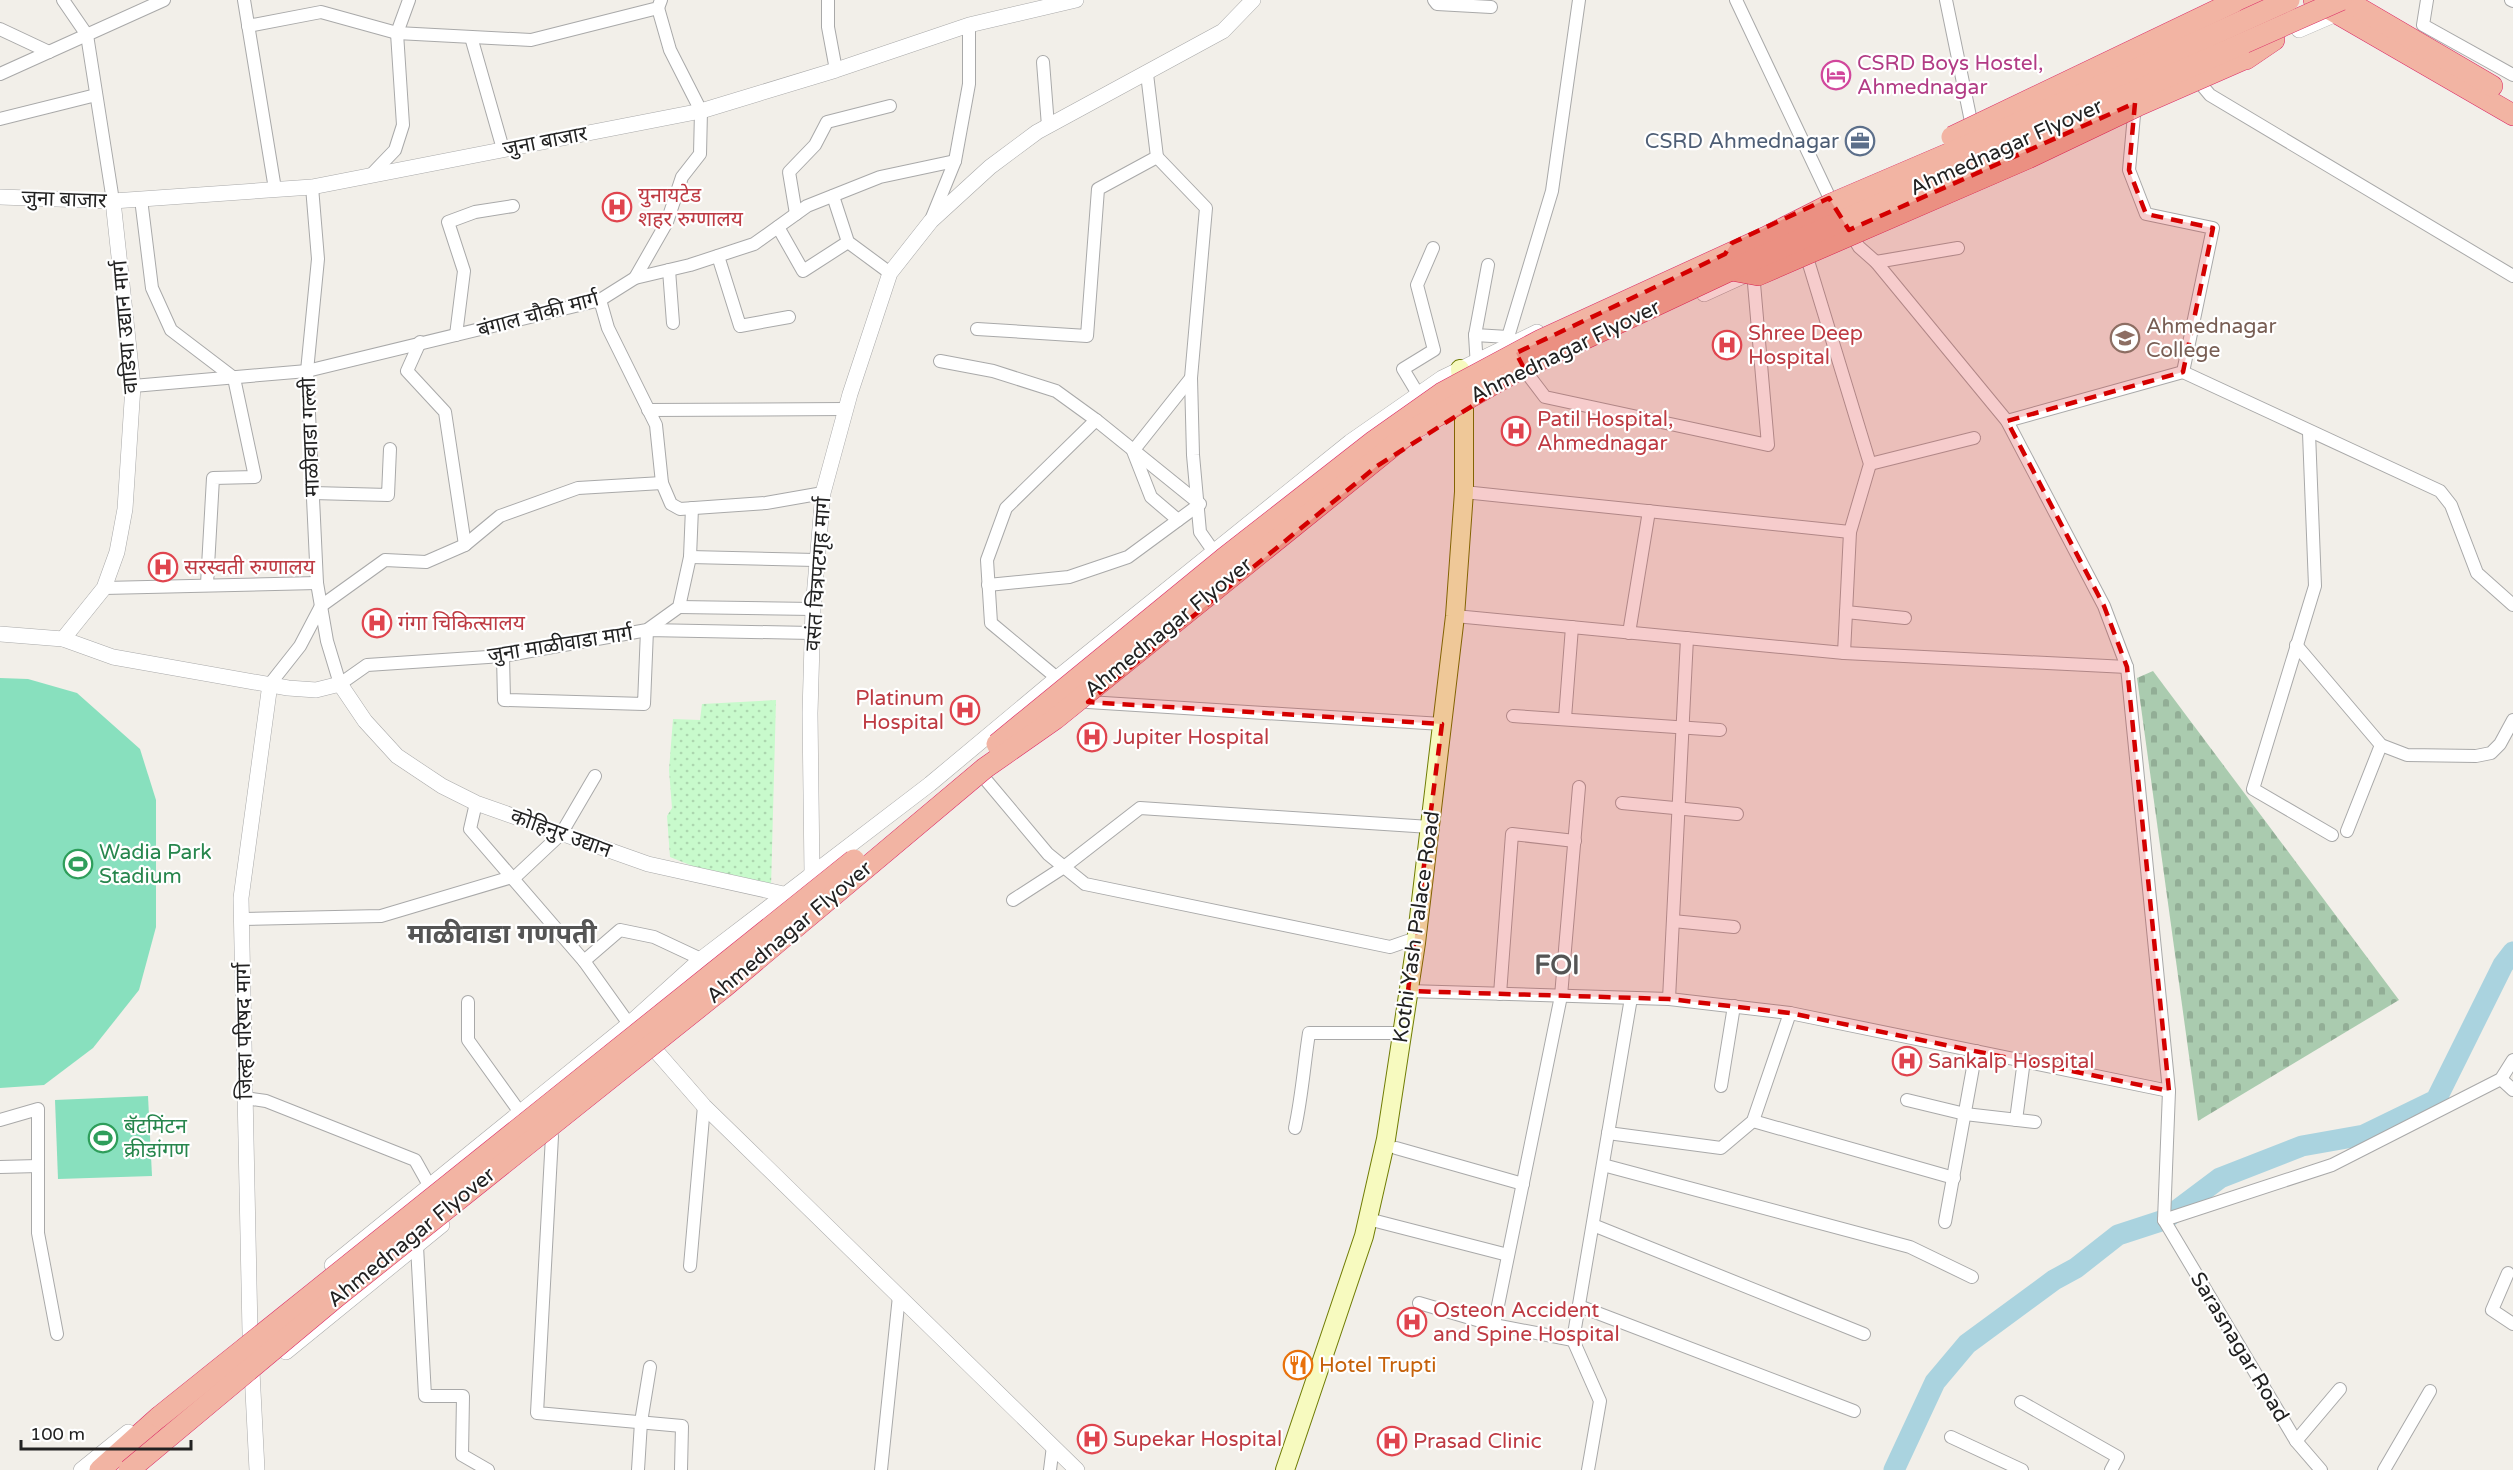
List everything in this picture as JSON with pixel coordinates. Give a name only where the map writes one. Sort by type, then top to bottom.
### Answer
[{"type":"highway","name":"Ahmednagar Flyover","points":[[129,1470],[335,1298],[723,988],[985,768],[1055,719],[1414,429],[1520,369],[1728,262],[1766,237],[1831,204],[1983,139],[2289,0]]},
{"type":"highway","points":[[2251,2],[2081,77],[1737,235],[1728,262],[1758,275],[2028,159],[2137,106],[2246,59],[2274,40]]},
{"type":"highway","name":"Ahmednagar Flyover","points":[[100,1470],[159,1417],[811,895],[1116,645],[1374,441],[1442,393],[1488,367],[2140,87],[2310,8],[2349,4]]},
{"type":"highway","points":[[2349,4],[2513,98]]},
{"type":"highway","points":[[2349,4],[2513,115]]},
{"type":"main road","name":"Kothi Yash Palace Road","points":[[1285,1470],[1368,1219],[1386,1139],[1416,938],[1455,616],[1472,403],[1460,369]]},
{"type":"street","points":[[63,0],[87,35]]},
{"type":"street","points":[[0,74],[164,0]]},
{"type":"street","points":[[244,0],[275,189]]},
{"type":"street","points":[[371,175],[395,150],[403,125],[397,33],[409,0]]},
{"type":"street","points":[[828,0],[828,27],[836,70]]},
{"type":"street","name":"जुना बाजार","points":[[0,197],[113,201],[312,187],[701,111],[836,70],[969,25],[1074,0]]},
{"type":"street","name":"वसंत चित्रपटगृह मार्ग","points":[[812,874],[810,712],[812,633],[815,561],[823,493],[846,409],[890,273],[931,221],[990,167],[1048,126],[1223,31],[1253,0]]},
{"type":"street","points":[[1434,0],[1437,4],[1491,7]]},
{"type":"street","points":[[1579,0],[1552,191],[1509,340],[1526,372],[1545,397],[1768,445],[1753,272]]},
{"type":"street","points":[[1736,0],[1829,198],[1859,246],[1876,262],[2007,421],[2104,606],[2127,667],[2169,1091],[2164,1220],[2332,1165],[2501,1079],[2513,1060]]},
{"type":"street","points":[[1946,0],[1974,133]]},
{"type":"street","points":[[2427,0],[2423,26],[2513,75]]},
{"type":"street","points":[[81,1470],[519,1111],[629,1024],[701,959],[788,895],[930,784],[1057,678],[1350,442],[1418,394],[1509,340],[1974,133],[2251,2]]},
{"type":"street","points":[[248,26],[321,12],[397,33],[531,40],[660,4],[670,50],[701,111],[700,154],[682,177],[667,222],[635,278]]},
{"type":"street","points":[[144,1470],[813,925],[986,780],[1088,702],[1377,466],[1472,403],[1526,372],[2135,103],[2349,4]]},
{"type":"street","points":[[931,221],[955,161],[969,84],[969,25]]},
{"type":"street","points":[[0,29],[49,52]]},
{"type":"street","name":"वाडिया उद्यान मार्ग","points":[[63,639],[104,588],[117,552],[125,509],[133,386],[113,201],[87,35]]},
{"type":"street","points":[[471,37],[503,149]]},
{"type":"street","points":[[1043,62],[1048,126]]},
{"type":"street","points":[[1147,74],[1157,157],[1206,208],[1191,378],[1193,455],[1200,504],[1200,532],[1214,552]]},
{"type":"street","points":[[2194,76],[2210,95],[2513,276]]},
{"type":"street","points":[[0,119],[96,95]]},
{"type":"street","points":[[2135,103],[2129,170],[2146,214],[2213,228],[2182,372]]},
{"type":"street","points":[[796,214],[789,172],[816,145],[827,122],[890,106]]},
{"type":"street","points":[[978,329],[1087,336],[1098,189],[1157,157]]},
{"type":"street","name":"बंगाल चौकी मार्ग","points":[[133,386],[307,371],[600,300],[635,278],[754,244],[796,214],[880,177],[955,161]]},
{"type":"street","name":"माळीवाडा गल्ली","points":[[312,187],[318,259],[307,371],[317,583],[327,641],[340,684]]},
{"type":"street","points":[[833,196],[848,242],[890,273]]},
{"type":"street","points":[[141,199],[152,288],[171,330],[234,378],[255,477],[213,478],[207,584]]},
{"type":"street","points":[[456,335],[464,271],[448,222],[474,212],[513,206]]},
{"type":"street","points":[[778,227],[803,271],[848,242]]},
{"type":"street","points":[[1418,394],[1403,369],[1434,350],[1417,285],[1433,248]]},
{"type":"street","points":[[1876,262],[1958,248]]},
{"type":"street","points":[[1805,250],[1870,464],[1850,532],[1844,653]]},
{"type":"street","points":[[718,256],[740,326],[789,317]]},
{"type":"street","points":[[1472,403],[1477,359],[1475,335],[1488,265]]},
{"type":"street","points":[[669,270],[673,322]]},
{"type":"street","points":[[600,300],[608,328],[656,425],[662,483],[671,504],[680,509],[766,502],[823,493]]},
{"type":"street","points":[[1475,335],[1509,340]]},
{"type":"street","points":[[420,342],[407,370],[446,412],[465,545]]},
{"type":"street","points":[[940,361],[993,371],[1056,391],[1096,420],[1200,504]]},
{"type":"street","points":[[2007,421],[2182,372],[2447,496],[2478,573],[2513,605]]},
{"type":"street","points":[[1133,451],[1191,378]]},
{"type":"street","points":[[648,410],[846,409]]},
{"type":"street","points":[[1057,678],[991,623],[987,560],[1006,508],[1096,420]]},
{"type":"street","points":[[2309,433],[2315,586],[2253,789],[2332,835]]},
{"type":"street","points":[[1870,464],[1974,438]]},
{"type":"street","points":[[313,493],[388,495],[390,449]]},
{"type":"street","points":[[1133,451],[1151,497],[1178,520]]},
{"type":"street","points":[[270,684],[300,646],[321,606],[385,560],[426,562],[465,545],[500,516],[578,488],[662,483]]},
{"type":"street","points":[[1464,492],[1850,532]]},
{"type":"street","points":[[988,585],[1069,577],[1128,558],[1200,504]]},
{"type":"street","points":[[692,508],[690,557],[679,607],[813,609]]},
{"type":"street","points":[[1629,633],[1649,511]]},
{"type":"street","points":[[690,557],[815,561]]},
{"type":"street","points":[[104,588],[317,583]]},
{"type":"street","name":"जुना माळीवाडा मार्ग","points":[[340,684],[367,665],[503,656],[647,630],[679,607]]},
{"type":"street","points":[[1846,612],[1905,618]]},
{"type":"street","points":[[1455,616],[1844,653],[2127,667]]},
{"type":"street","points":[[1565,718],[1572,627]]},
{"type":"street","points":[[503,656],[504,700],[644,704],[647,630],[812,633]]},
{"type":"street","points":[[0,634],[63,639],[113,657],[270,684],[316,690],[340,684]]},
{"type":"street","points":[[1669,999],[1687,638]]},
{"type":"street","points":[[2296,645],[2381,745],[2407,755],[2476,756],[2490,753],[2500,744],[2513,720]]},
{"type":"street","name":"जिल्हा परिषद मार्ग","points":[[257,1470],[250,1332],[241,898],[270,684]]},
{"type":"street","name":"कोहिनुर उद्यान","points":[[340,684],[365,721],[397,756],[442,786],[477,803],[648,864],[788,895]]},
{"type":"street","points":[[1088,702],[1442,724]]},
{"type":"street","points":[[1514,716],[1720,730]]},
{"type":"street","points":[[2347,831],[2381,745]]},
{"type":"street","points":[[241,919],[381,916],[513,878],[561,834],[595,776]]},
{"type":"street","points":[[986,780],[1048,854],[1085,884],[1390,947],[1416,938]]},
{"type":"street","points":[[1494,1324],[1561,996],[1580,787]]},
{"type":"street","points":[[477,803],[470,829],[584,961],[629,1024]]},
{"type":"street","points":[[1622,803],[1737,814]]},
{"type":"street","points":[[1013,900],[1064,867],[1140,808],[1430,827]]},
{"type":"street","points":[[1500,994],[1512,834],[1575,841]]},
{"type":"street","points":[[812,874],[836,906]]},
{"type":"street","points":[[788,895],[813,925]]},
{"type":"street","points":[[1673,921],[1734,927]]},
{"type":"street","points":[[584,961],[620,930],[654,937],[701,959]]},
{"type":"street","points":[[1408,991],[1669,999],[1790,1013],[2169,1091]]},
{"type":"street","points":[[1588,1470],[1600,1401],[1573,1340],[1631,998]]},
{"type":"street","points":[[468,1002],[468,1040],[519,1111]]},
{"type":"street","points":[[1721,1086],[1734,1006]]},
{"type":"street","points":[[1608,1133],[1721,1149],[1753,1121],[1790,1013]]},
{"type":"street","points":[[1295,1128],[1304,1090],[1309,1033],[1402,1033]]},
{"type":"street","points":[[1945,1222],[1977,1050]]},
{"type":"street","points":[[656,1051],[704,1106],[1077,1470]]},
{"type":"street","points":[[2016,1120],[2024,1060]]},
{"type":"street","points":[[2501,1079],[2513,1090]]},
{"type":"street","points":[[245,1098],[266,1101],[415,1160],[429,1185]]},
{"type":"street","points":[[1907,1100],[1965,1114],[2035,1122]]},
{"type":"street","points":[[690,1266],[704,1106]]},
{"type":"street","points":[[0,1120],[38,1109],[38,1233],[57,1334]]},
{"type":"street","points":[[1753,1121],[1954,1178]]},
{"type":"street","points":[[552,1136],[537,1413],[682,1426],[681,1470]]},
{"type":"street","points":[[1396,1149],[1523,1184]]},
{"type":"street","points":[[1603,1165],[1910,1247],[1972,1277]]},
{"type":"street","points":[[0,1167],[38,1166]]},
{"type":"street","points":[[1368,1219],[1509,1255]]},
{"type":"street","name":"Sarasnagar Road","points":[[2164,1220],[2296,1441],[2321,1470]]},
{"type":"street","points":[[1593,1225],[1864,1334]]},
{"type":"street","points":[[417,1246],[425,1396],[463,1396],[462,1455],[488,1470]]},
{"type":"street","points":[[2508,1274],[2492,1310],[2513,1324]]},
{"type":"street","points":[[881,1470],[899,1296]]},
{"type":"street","points":[[1419,1304],[1494,1324],[1573,1340]]},
{"type":"street","points":[[1579,1306],[1854,1411]]},
{"type":"street","points":[[638,1470],[641,1422],[650,1367]]},
{"type":"street","points":[[2296,1441],[2340,1389]]},
{"type":"street","points":[[2384,1470],[2430,1391]]},
{"type":"street","points":[[2021,1402],[2118,1457],[2111,1470]]},
{"type":"street","points":[[1951,1437],[2022,1470]]},
{"type":"street","points":[[1050,1470],[1053,1446]]},
{"type":"highlighted area","points":[[2135,103],[2129,170],[2146,214],[2213,228],[2183,372],[2007,421],[2104,606],[2127,667],[2169,1091],[1790,1013],[1669,999],[1408,991],[1442,724],[1088,702],[1377,466],[1526,372],[1516,353],[1725,254],[1732,243],[1829,198],[1849,230]]},
{"type":"green space","points":[[2153,671],[2399,1000],[2198,1121],[2137,678]]},
{"type":"green space","name":"Wadia Park Stadium","points":[[0,678],[28,679],[77,693],[140,749],[156,800],[156,927],[139,990],[93,1048],[44,1085],[0,1088]]},
{"type":"green space","points":[[776,700],[771,888],[710,873],[670,857],[667,816],[672,808],[669,770],[673,719],[700,720],[702,704]]},
{"type":"green space","name":"बॅटमिंटन क्रीडांगण","points":[[148,1096],[152,1176],[58,1179],[55,1100]]},
{"type":"waterway","points":[[1894,1470],[1935,1382],[1967,1344],[2054,1280],[2076,1268],[2118,1235],[2164,1220],[2220,1178],[2302,1146],[2364,1135],[2436,1100],[2503,965],[2513,952]]},
{"type":"place","name":"CSRD Boys Hostel, Ahmednagar","points":[[1836,75]]},
{"type":"place","name":"CSRD Ahmednagar","points":[[1860,141]]},
{"type":"place","name":"युनायटेड शहर रुग्णालय","points":[[617,207]]},
{"type":"place","name":"Ahmednagar College","points":[[2125,338]]},
{"type":"place","name":"Shree Deep Hospital","points":[[1727,345]]},
{"type":"place","name":"Patil Hospital, Ahmednagar","points":[[1516,431]]},
{"type":"place","name":"सरस्वती रुग्णालय","points":[[163,567]]},
{"type":"place","name":"गंगा चिकित्सालय","points":[[377,623]]},
{"type":"place","name":"Platinum Hospital","points":[[965,710]]},
{"type":"place","name":"Jupiter Hospital","points":[[1092,737]]},
{"type":"place","name":"Wadia Park Stadium","points":[[78,864]]},
{"type":"place","name":"Sankalp Hospital","points":[[1907,1061]]},
{"type":"place","name":"बॅटमिंटन क्रीडांगण","points":[[103,1138]]},
{"type":"place","name":"Osteon Accident and Spine Hospital","points":[[1412,1322]]},
{"type":"place","name":"Hotel Trupti","points":[[1298,1365]]},
{"type":"place","name":"Supekar Hospital","points":[[1092,1439]]},
{"type":"place","name":"Prasad Clinic","points":[[1392,1441]]},
{"type":"district","name":"माळीवाडा गणपती","points":[[502,934]]},
{"type":"district","name":"FOI","points":[[1557,965]]}]
